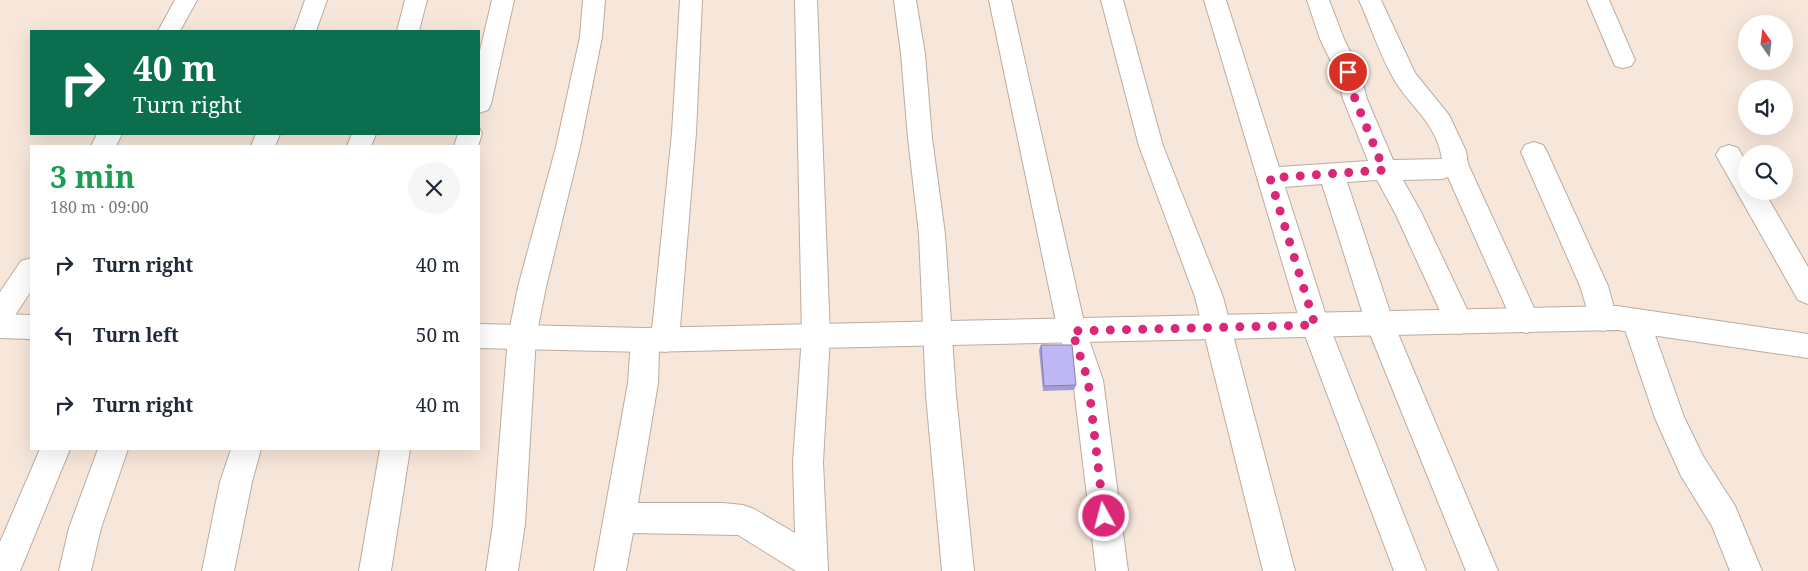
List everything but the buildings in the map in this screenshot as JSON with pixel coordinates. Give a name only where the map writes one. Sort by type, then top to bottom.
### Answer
[{"type":"street","points":[[170,30],[186,0]]},
{"type":"street","points":[[305,30],[316,0]]},
{"type":"street","points":[[408,30],[416,0]]},
{"type":"street","points":[[480,100],[503,0]]},
{"type":"street","points":[[502,571],[509,524],[522,338],[532,288],[568,147],[591,37],[594,0]]},
{"type":"street","points":[[610,571],[643,383],[655,340],[684,133],[691,0]]},
{"type":"street","points":[[806,0],[816,336],[808,462],[812,566]]},
{"type":"street","points":[[905,0],[913,54],[920,138],[932,234],[942,395],[958,571]]},
{"type":"street","points":[[1000,0],[1072,331],[1088,380],[1112,571]]},
{"type":"street","points":[[1112,0],[1151,146],[1209,297],[1279,571]]},
{"type":"street","points":[[1215,0],[1315,325],[1410,571]]},
{"type":"street","points":[[1318,0],[1332,39],[1348,72],[1355,99],[1384,170],[1408,212],[1459,322]]},
{"type":"street","points":[[1370,0],[1405,77],[1437,115],[1453,151],[1455,164],[1526,320]]},
{"type":"street","points":[[1598,0],[1623,60]]},
{"type":"street","points":[[1534,152],[1594,286],[1603,319]]},
{"type":"street","points":[[1729,155],[1738,170]]},
{"type":"street","points":[[1270,178],[1384,170],[1442,169],[1455,164]]},
{"type":"street","points":[[1331,174],[1380,324],[1482,571]]},
{"type":"street","points":[[1756,200],[1808,292]]},
{"type":"street","points":[[0,316],[30,271]]},
{"type":"street","points":[[480,336],[655,340],[1603,319],[1636,321],[1808,346]]},
{"type":"street","points":[[1636,321],[1670,418],[1692,466],[1724,517],[1746,571]]},
{"type":"street","points":[[0,326],[30,326]]},
{"type":"street","points":[[4,571],[55,450]]},
{"type":"street","points":[[75,571],[85,528],[113,450]]},
{"type":"street","points":[[218,571],[236,482],[246,450]]},
{"type":"street","points":[[375,571],[396,450]]},
{"type":"street","points":[[620,518],[723,518],[743,520],[812,566]]},
{"type":"route","points":[[1104,516],[1088,380],[1072,331],[1315,325],[1270,178],[1384,170],[1355,99],[1348,72]]}]
